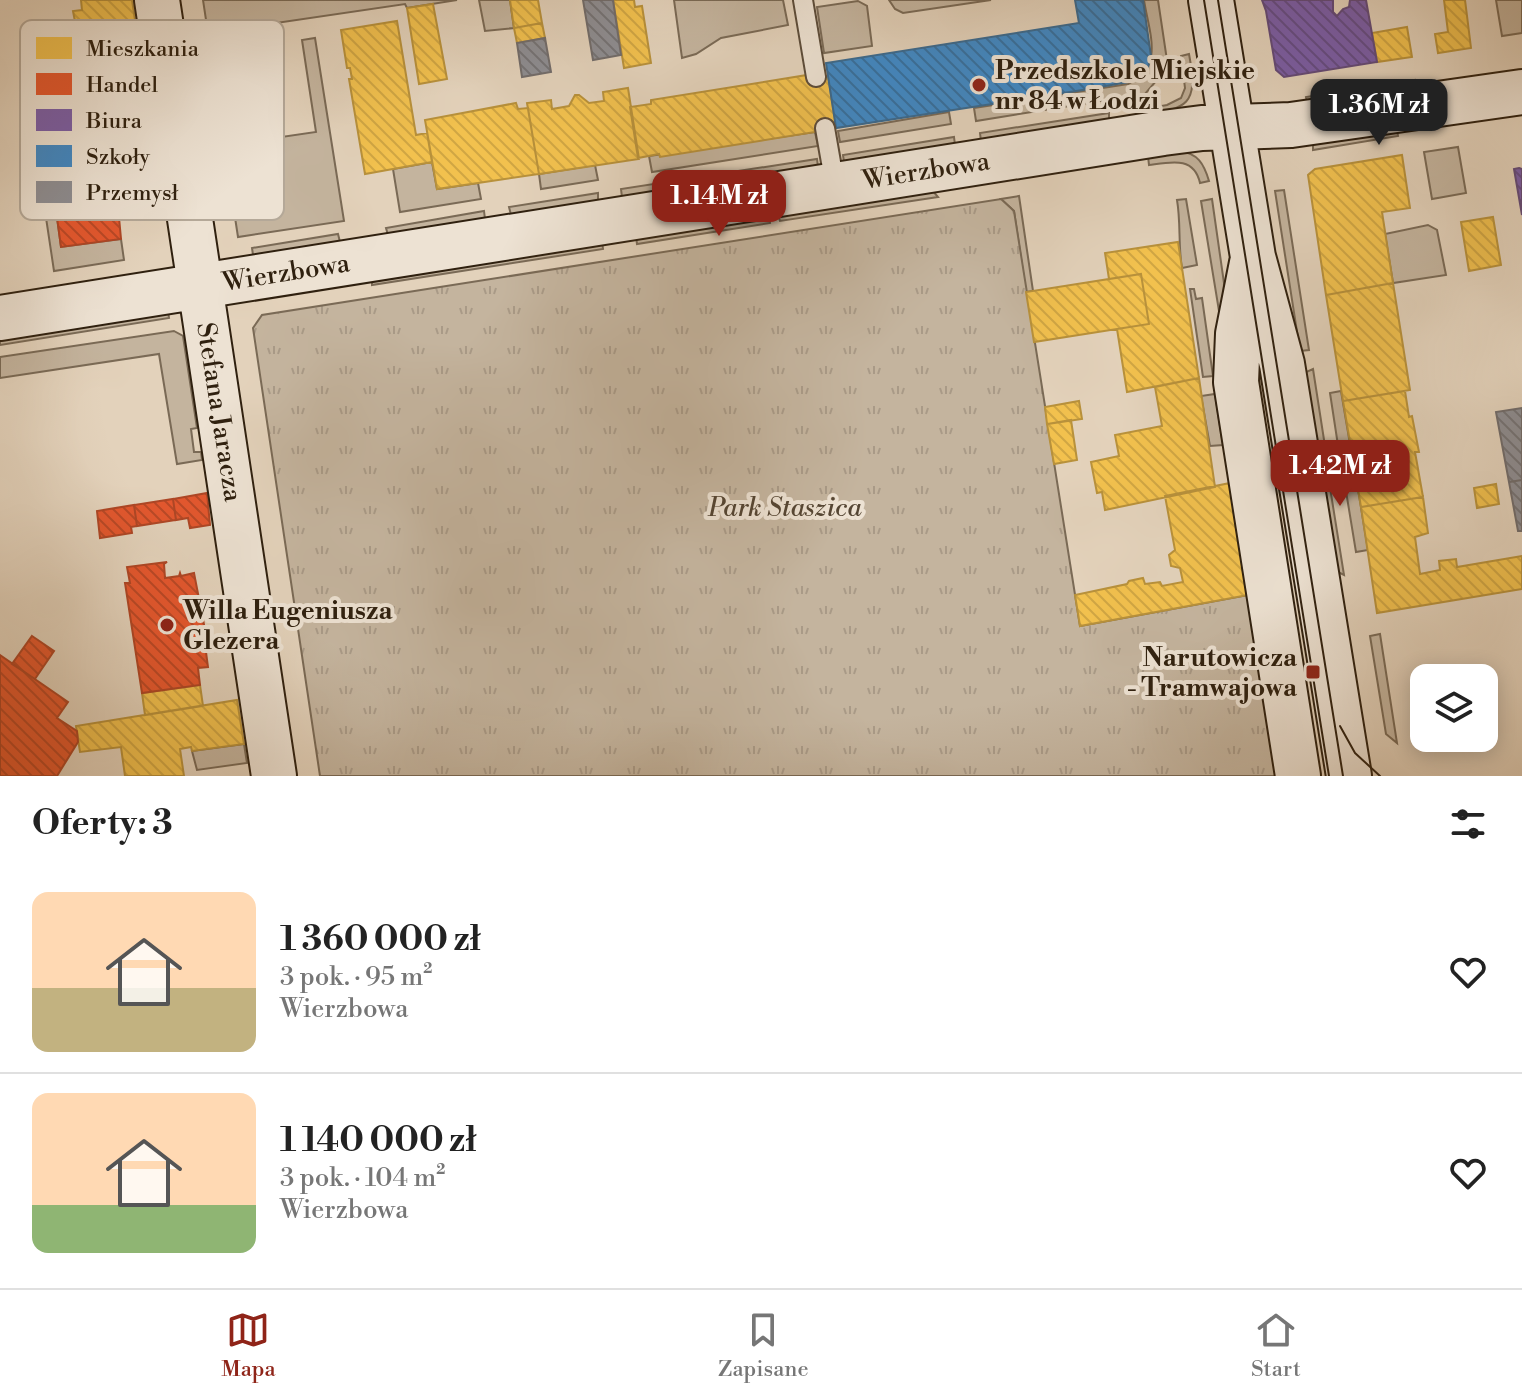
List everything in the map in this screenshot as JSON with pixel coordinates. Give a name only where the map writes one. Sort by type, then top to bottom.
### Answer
[{"type":"street","name":"Stefana Jaracza","points":[[157,0],[160,20]]},
{"type":"street","points":[[1211,0],[1253,257],[1282,364],[1349,776]]},
{"type":"street","name":"Wierzbowa","points":[[0,318],[1163,133],[1202,128],[1291,125],[1522,92]]},
{"type":"street","name":"Stefana Jaracza","points":[[191,220],[274,776]]},
{"type":"street","points":[[1253,257],[1238,334],[1236,382],[1298,776]]},
{"type":"lane","points":[[803,0],[816,77]]},
{"type":"lane","points":[[825,128],[835,185]]},
{"type":"green space","points":[[203,0],[457,0],[407,8],[405,4],[284,22],[206,20]]},
{"type":"green space","points":[[479,0],[510,0],[514,28],[485,31]]},
{"type":"green space","points":[[674,0],[783,0],[788,25],[721,38],[696,54],[682,58]]},
{"type":"green space","points":[[889,0],[991,0],[903,13],[895,9]]},
{"type":"green space","points":[[1144,0],[1158,0],[1168,67],[1145,94],[976,121],[974,108],[1128,84],[1140,77],[1151,59],[1152,48]]},
{"type":"green space","points":[[1496,0],[1522,0],[1522,33],[1502,36]]},
{"type":"green space","points":[[858,1],[867,6],[872,46],[824,53],[817,7]]},
{"type":"green space","points":[[315,38],[344,221],[238,237],[235,220],[284,220],[284,137],[316,132],[302,40]]},
{"type":"green space","points":[[1189,54],[1192,85],[1186,102],[1179,107],[1139,116],[1139,110],[1167,105],[1181,98],[1185,88],[1181,56]]},
{"type":"green space","points":[[1415,80],[1416,89],[1307,103],[1306,97]]},
{"type":"green space","points":[[949,112],[951,124],[840,142],[838,131]]},
{"type":"green space","points":[[1109,113],[1109,120],[981,141],[980,133]]},
{"type":"green space","points":[[1397,130],[1398,136],[1313,150],[1313,142]]},
{"type":"green space","points":[[815,132],[818,146],[652,172],[649,156]]},
{"type":"green space","points":[[954,137],[955,145],[844,162],[843,155]]},
{"type":"green space","points":[[1458,147],[1466,193],[1432,199],[1424,152]]},
{"type":"green space","points":[[1179,151],[1199,160],[1209,181],[1200,183],[1193,168],[1180,163],[1149,165],[1148,156]]},
{"type":"green space","points":[[817,159],[818,167],[622,197],[621,189]]},
{"type":"green space","points":[[432,162],[437,189],[478,183],[481,199],[400,212],[393,169]]},
{"type":"green space","points":[[595,165],[598,180],[541,189],[539,174]]},
{"type":"green space","points":[[932,190],[938,197],[780,221],[778,215]]},
{"type":"green space","points":[[1284,190],[1309,350],[1300,351],[1275,191]]},
{"type":"green space","points":[[598,193],[598,201],[511,215],[509,207]]},
{"type":"green space","points":[[1019,196],[1033,291],[1026,292],[1014,211],[1001,199]]},
{"type":"green space","name":"Park Staszica","points":[[1001,199],[1014,211],[1080,626],[1248,595],[1276,776],[320,776],[253,328],[262,315]]},
{"type":"green space","points":[[1186,199],[1197,265],[1182,268],[1177,200]]},
{"type":"green space","points":[[1212,199],[1224,283],[1223,311],[1219,311],[1201,201]]},
{"type":"green space","points":[[484,211],[485,219],[388,235],[386,228]]},
{"type":"green space","points":[[769,216],[770,223],[637,244],[636,236]]},
{"type":"green space","points":[[46,220],[57,220],[61,247],[121,239],[124,260],[54,271]]},
{"type":"green space","points":[[1428,225],[1437,230],[1446,275],[1393,283],[1385,234]]},
{"type":"green space","points":[[338,234],[340,242],[253,255],[252,248]]},
{"type":"green space","points":[[602,241],[603,249],[372,285],[372,277]]},
{"type":"green space","points":[[1190,289],[1194,289],[1196,299],[1202,298],[1213,376],[1203,377]]},
{"type":"green space","points":[[168,311],[169,318],[0,345],[0,337]]},
{"type":"green space","points":[[174,331],[183,336],[197,428],[191,429],[194,452],[201,452],[202,460],[177,464],[159,354],[0,378],[0,357]]},
{"type":"green space","points":[[1313,369],[1327,459],[1317,454],[1304,373]]},
{"type":"green space","points":[[1341,391],[1351,450],[1339,452],[1330,393]]},
{"type":"green space","points":[[1215,394],[1223,445],[1210,446],[1201,396]]},
{"type":"green space","points":[[1355,471],[1368,550],[1356,552],[1343,473]]},
{"type":"green space","points":[[1328,475],[1344,575],[1336,571],[1321,480]]},
{"type":"green space","points":[[1380,634],[1397,743],[1386,734],[1370,636]]},
{"type":"green space","points":[[244,744],[247,763],[197,770],[192,751]]},
{"type":"building: Mieszkania","points":[[81,0],[132,0],[135,20],[75,20],[73,11],[82,10]]},
{"type":"building: Mieszkania","points":[[510,0],[538,0],[542,23],[514,28]]},
{"type":"building: Mieszkania","points":[[613,0],[634,0],[635,7],[642,6],[651,63],[624,68]]},
{"type":"building: Mieszkania","points":[[1444,0],[1465,0],[1471,48],[1438,53],[1435,34],[1448,32]]},
{"type":"building: Mieszkania","points":[[433,4],[447,79],[419,84],[407,8]]},
{"type":"building: Mieszkania","points":[[397,21],[416,135],[427,133],[432,162],[365,174],[349,79],[352,79],[350,68],[347,68],[341,30]]},
{"type":"building: Mieszkania","points":[[542,23],[545,38],[517,43],[514,28]]},
{"type":"building: Mieszkania","points":[[1407,27],[1412,57],[1377,62],[1372,33]]},
{"type":"building: Mieszkania","points":[[807,75],[807,79],[828,76],[836,126],[815,129],[815,132],[638,158],[630,107],[651,104],[651,100]]},
{"type":"building: Mieszkania","points":[[628,88],[639,159],[539,174],[527,103],[551,100],[552,109],[569,106],[575,95],[589,103],[604,101],[603,92]]},
{"type":"building: Mieszkania","points":[[516,103],[518,109],[528,108],[539,174],[437,189],[425,120]]},
{"type":"building: Mieszkania","points":[[1402,155],[1410,208],[1382,212],[1393,283],[1326,295],[1308,175],[1315,169]]},
{"type":"building: Mieszkania","points":[[1493,217],[1501,265],[1469,271],[1461,222]]},
{"type":"building: Mieszkania","points":[[1178,242],[1199,378],[1127,392],[1117,329],[1149,324],[1141,274],[1109,279],[1105,253]]},
{"type":"building: Mieszkania","points":[[1141,274],[1149,324],[1034,342],[1026,292]]},
{"type":"building: Mieszkania","points":[[1393,283],[1410,390],[1343,401],[1326,295]]},
{"type":"building: Mieszkania","points":[[1199,378],[1215,487],[1105,510],[1102,492],[1097,493],[1091,462],[1119,456],[1115,435],[1162,426],[1155,387]]},
{"type":"building: Mieszkania","points":[[1405,391],[1419,452],[1415,452],[1423,497],[1361,507],[1343,401]]},
{"type":"building: Mieszkania","points":[[1079,401],[1082,419],[1047,424],[1045,407]]},
{"type":"building: Mieszkania","points":[[1071,420],[1077,460],[1054,464],[1047,424]]},
{"type":"building: Mieszkania","points":[[1230,483],[1248,595],[1080,626],[1075,595],[1143,578],[1145,584],[1160,582],[1162,586],[1183,582],[1180,568],[1171,566],[1169,555],[1175,550],[1165,496]]},
{"type":"building: Mieszkania","points":[[1496,484],[1499,504],[1477,508],[1474,488]]},
{"type":"building: Mieszkania","points":[[1423,497],[1428,533],[1415,537],[1420,574],[1440,570],[1439,561],[1456,559],[1457,567],[1522,556],[1522,589],[1377,613],[1361,507]]},
{"type":"building: Mieszkania","points":[[200,685],[203,706],[145,715],[142,693]]},
{"type":"building: Mieszkania","points":[[237,700],[244,744],[192,751],[191,747],[180,749],[184,776],[125,776],[121,747],[80,752],[76,726]]},
{"type":"building: Handel","points":[[57,220],[119,220],[121,239],[61,247]]},
{"type":"building: Handel","points":[[207,493],[210,525],[190,528],[188,518],[176,520],[173,499]]},
{"type":"building: Handel","points":[[173,499],[176,520],[137,526],[134,505]]},
{"type":"building: Handel","points":[[134,505],[137,526],[131,527],[132,533],[100,538],[97,511]]},
{"type":"building: Handel","points":[[167,562],[164,564],[165,578],[194,573],[206,635],[208,667],[198,668],[200,685],[142,693],[125,583],[130,583],[127,567]]},
{"type":"building: Handel","points":[[32,636],[54,651],[35,679],[12,664]]},
{"type":"building: Handel","points":[[0,655],[68,702],[57,718],[77,731],[78,742],[57,776],[0,776]]},
{"type":"building: Biura","points":[[1262,0],[1333,0],[1333,12],[1337,16],[1349,7],[1350,0],[1366,0],[1377,62],[1284,77],[1276,70]]},
{"type":"building: Biura","points":[[1514,169],[1522,169],[1522,215]]},
{"type":"building: Szkoły","points":[[1075,0],[1143,0],[1151,56],[1141,76],[1128,82],[1089,89],[836,128],[826,63],[1079,23]]},
{"type":"building: Przemysł","points":[[583,0],[613,0],[621,55],[593,60]]},
{"type":"building: Przemysł","points":[[545,38],[551,72],[522,77],[517,43]]},
{"type":"building: Przemysł","points":[[1522,408],[1522,480],[1509,482],[1496,412]]},
{"type":"building: Przemysł","points":[[1522,480],[1522,531],[1518,531],[1509,482]]},
{"type":"tram line","points":[[1204,0],[1329,776]]},
{"type":"tram line","points":[[1218,0],[1343,776]]},
{"type":"tram line","points":[[1340,726],[1355,753],[1380,776]]},
{"type":"place","name":"Przedszkole Miejskie nr 84 w Łodzi","points":[[979,85]]},
{"type":"place","name":"Willa Eugeniusza Glezera","points":[[167,625]]},
{"type":"place","name":"Narutowicza - Tramwajowa","points":[[1313,672]]}]
